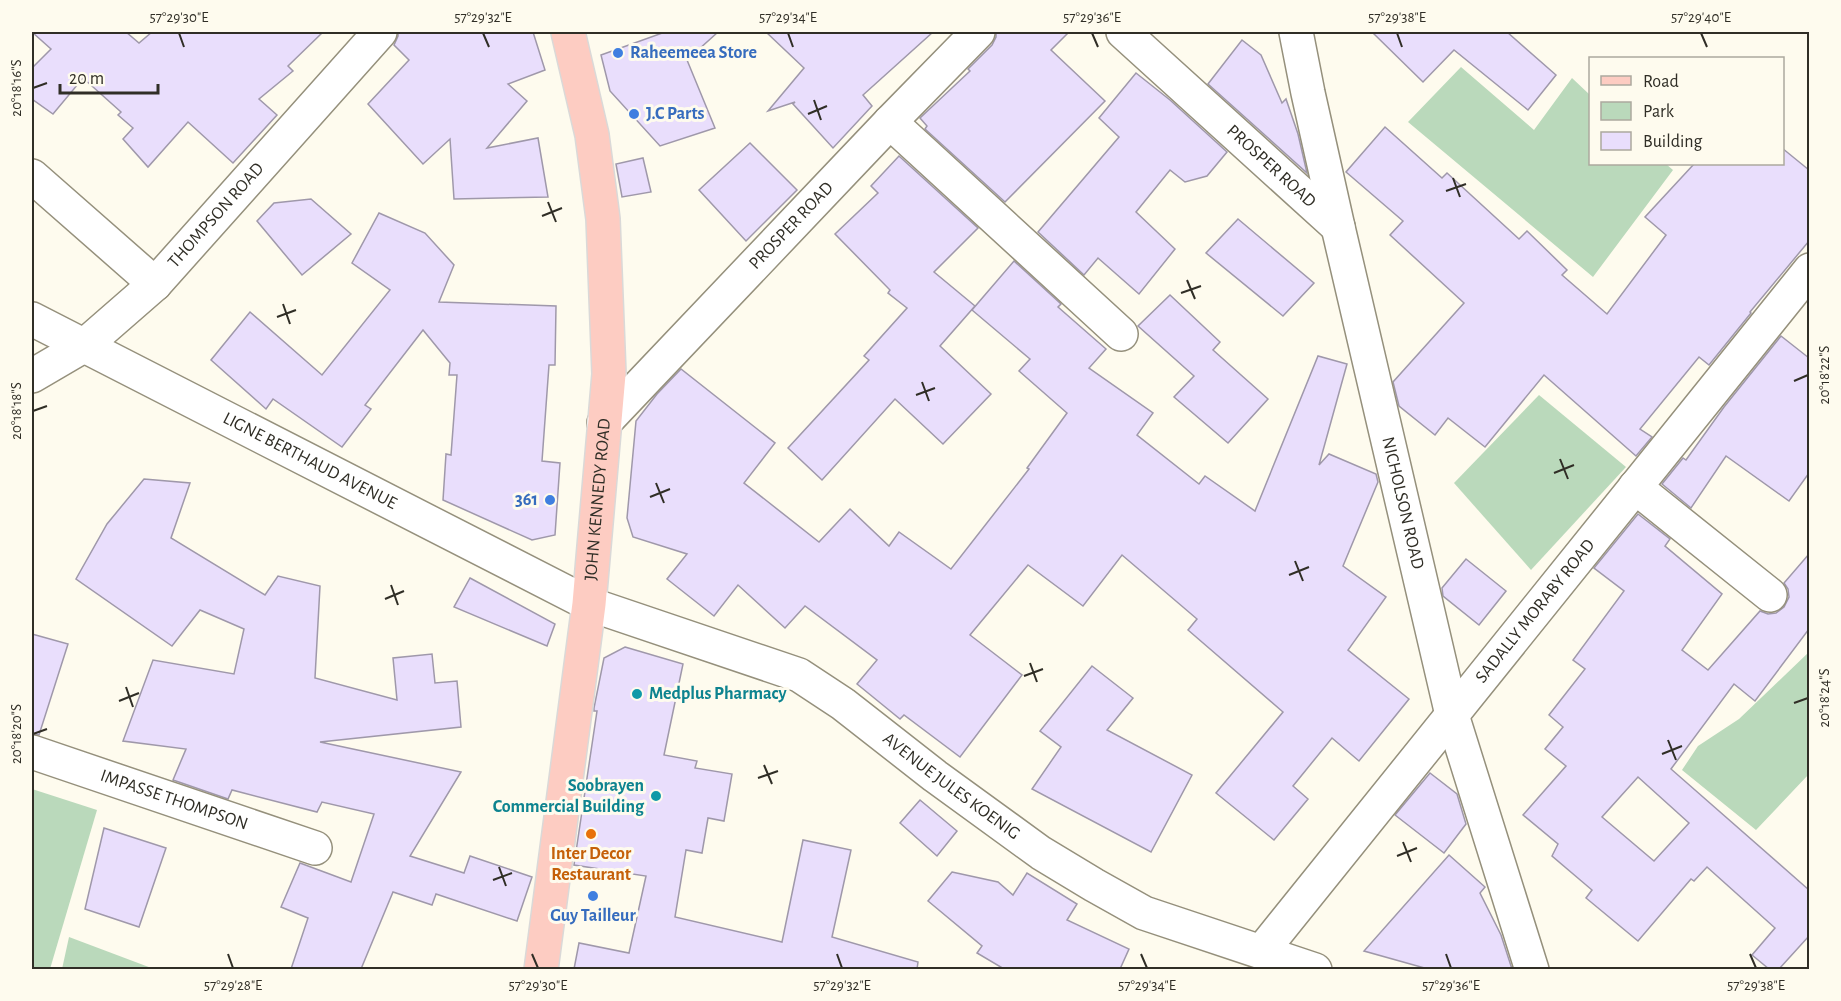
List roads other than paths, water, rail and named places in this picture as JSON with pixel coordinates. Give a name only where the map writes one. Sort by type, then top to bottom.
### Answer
[{"type":"main road","name":"JOHN KENNEDY ROAD","points":[[541,969],[589,604],[609,374],[603,219],[592,135],[568,32]]},
{"type":"street","name":"THOMPSON ROAD","points":[[32,375],[85,345],[155,284],[380,32]]},
{"type":"street","name":"PROSPER ROAD","points":[[604,423],[978,32]]},
{"type":"street","name":"PROSPER ROAD","points":[[1123,32],[1338,227]]},
{"type":"street","name":"NICHOLSON ROAD","points":[[1296,32],[1338,227],[1452,715],[1532,969]]},
{"type":"street","points":[[890,122],[1121,334]]},
{"type":"street","points":[[32,176],[155,284]]},
{"type":"street","name":"SADALLY MORABY ROAD","points":[[1262,951],[1809,270]]},
{"type":"street","name":"LIGNE BERTHAUD AVENUE","points":[[32,319],[589,604]]},
{"type":"street","points":[[1635,487],[1770,595]]},
{"type":"street","name":"AVENUE JULES KOENIG","points":[[589,604],[799,675],[843,704],[935,776],[1041,853],[1094,885],[1144,913],[1315,969]]},
{"type":"street","name":"IMPASSE THOMPSON","points":[[32,752],[315,848]]},
{"type":"place","name":"Raheemeea Store","points":[[618,53]]},
{"type":"place","name":"J.C Parts","points":[[634,114]]},
{"type":"place","name":"361","points":[[550,500]]},
{"type":"place","name":"Medplus Pharmacy","points":[[637,694]]},
{"type":"place","name":"Soobrayen Commercial Building","points":[[656,796]]},
{"type":"place","name":"Inter Decor Restaurant","points":[[591,834]]},
{"type":"place","name":"Guy Tailleur","points":[[593,896]]}]
